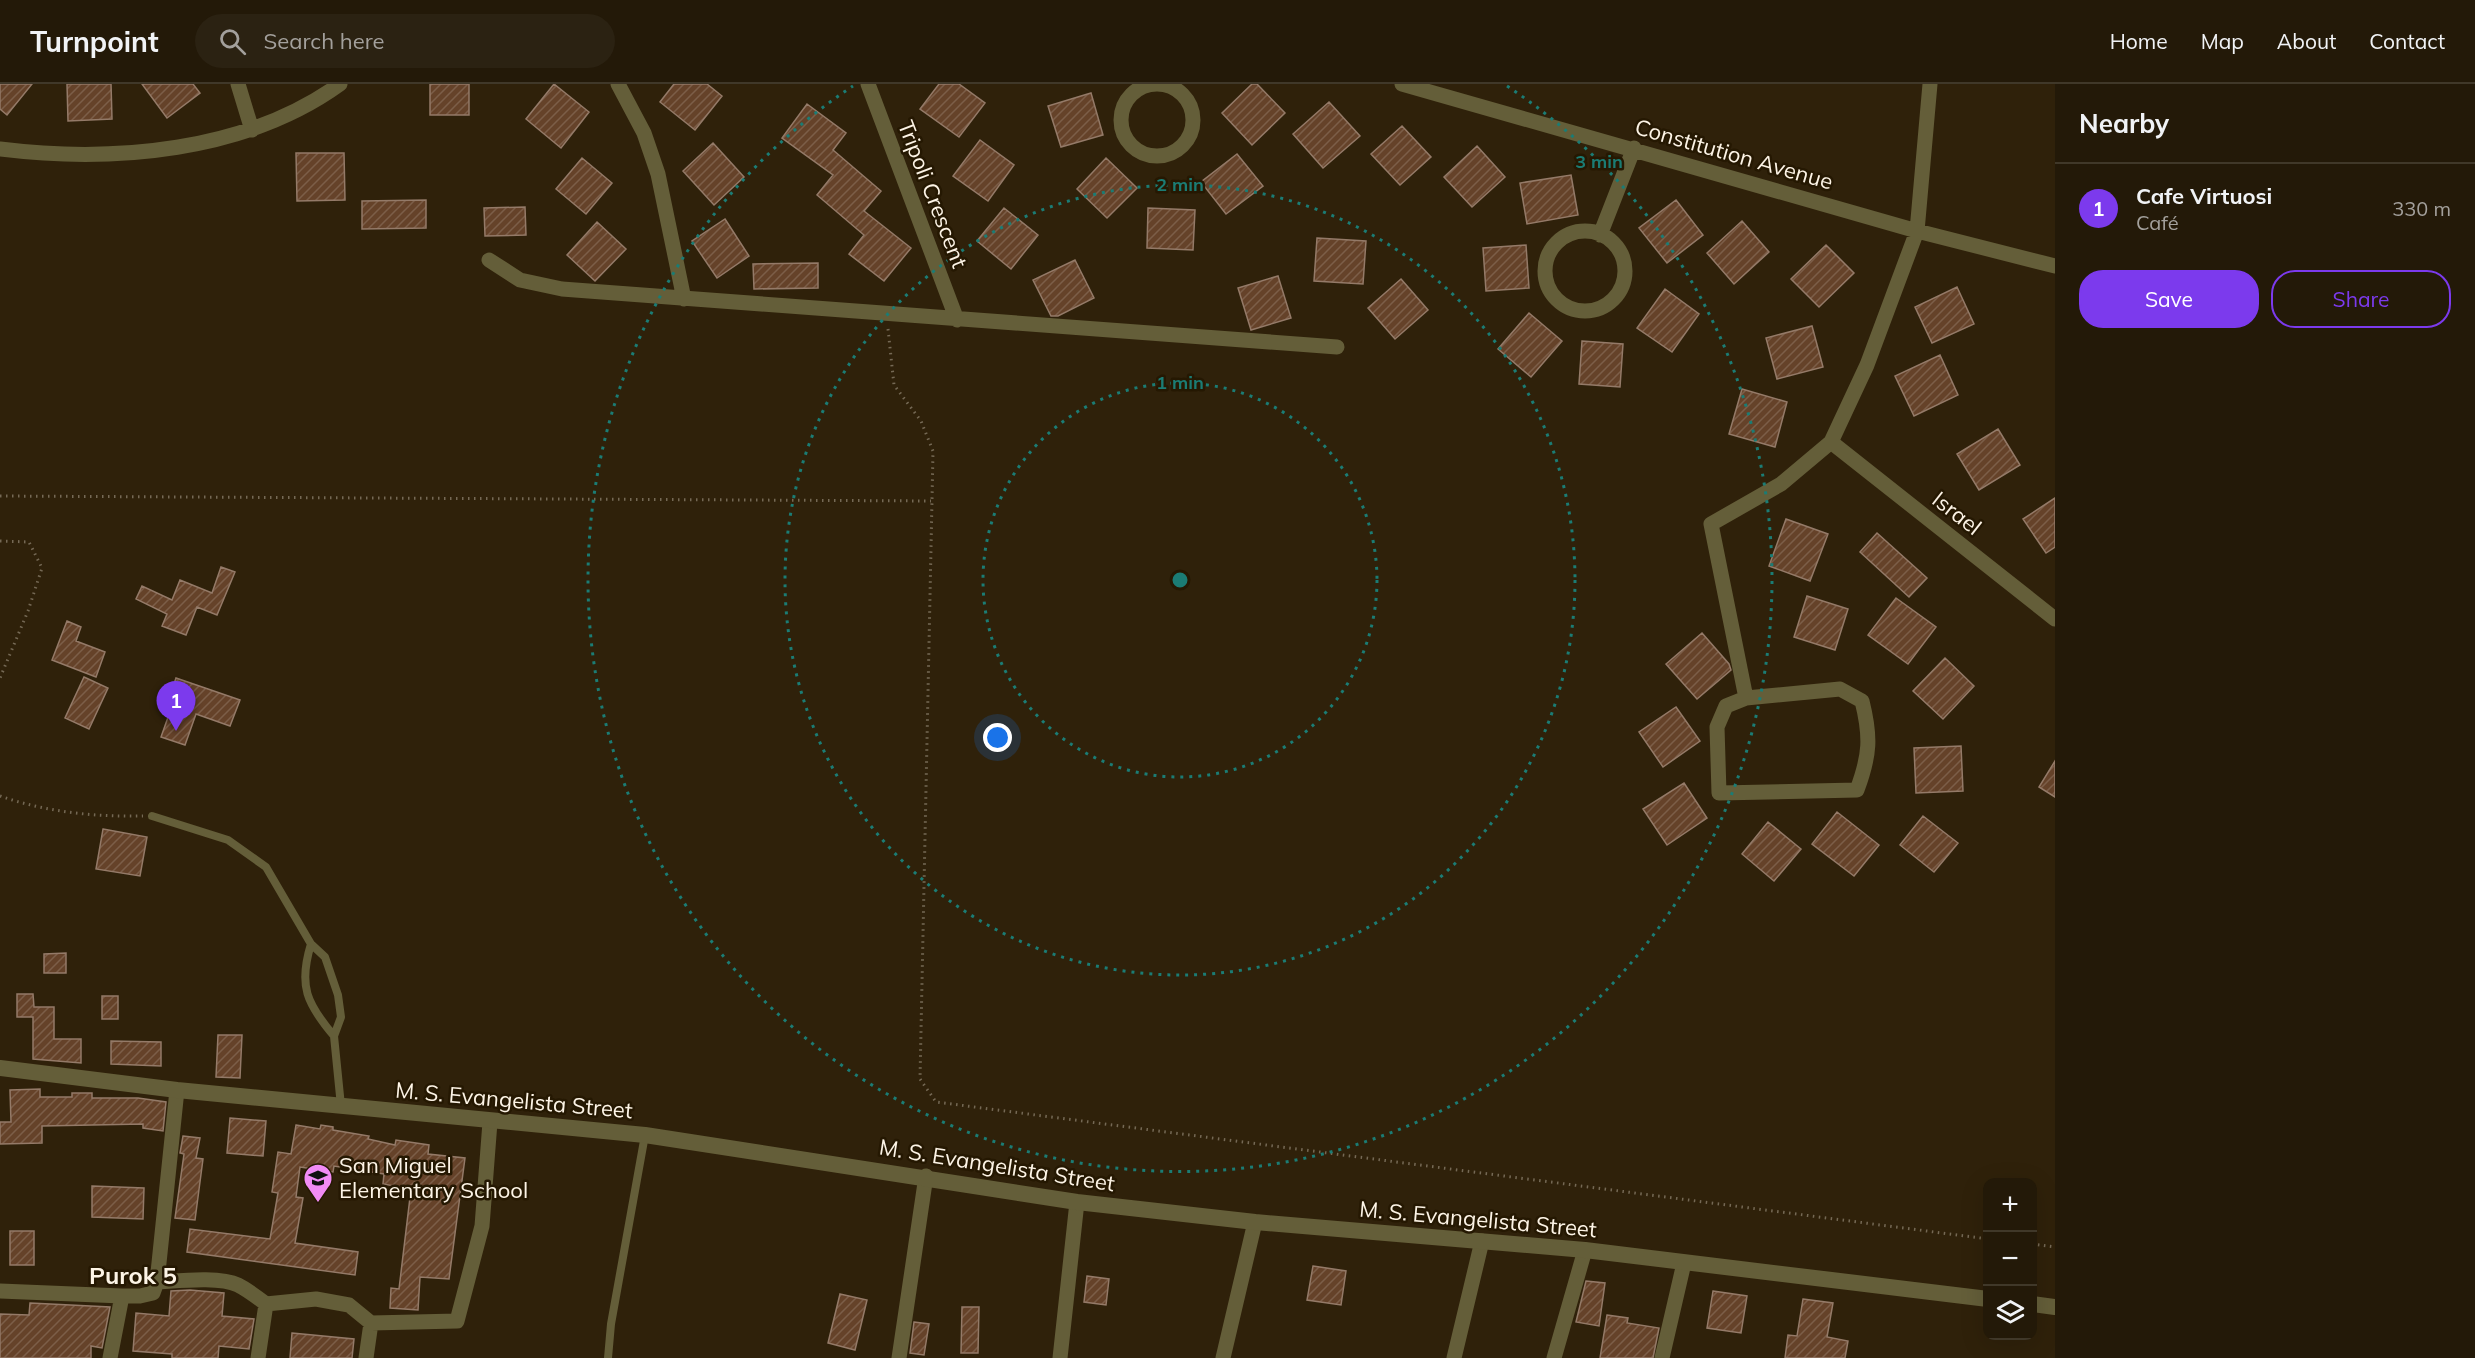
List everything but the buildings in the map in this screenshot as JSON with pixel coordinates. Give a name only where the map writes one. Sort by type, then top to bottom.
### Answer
[{"type":"street","points":[[238,84],[252,130]]},
{"type":"street","points":[[0,149],[39,154],[163,151],[252,130],[324,96],[340,84]]},
{"type":"street","points":[[618,84],[644,133],[658,174],[684,299]]},
{"type":"street","name":"Tripoli Crescent","points":[[868,84],[957,320]]},
{"type":"street","points":[[1157,84],[1185,89],[1193,123],[1187,141],[1179,150],[1155,156],[1143,153],[1132,146],[1121,124],[1127,100],[1136,91],[1157,84]]},
{"type":"street","name":"Constitution Avenue","points":[[1401,84],[1456,92],[1634,148],[1917,231],[2055,266]]},
{"type":"street","points":[[1746,698],[1711,524],[1781,484],[1831,442],[1867,365],[1917,231],[1930,84]]},
{"type":"street","points":[[1600,235],[1634,148]]},
{"type":"street","points":[[1577,232],[1600,235],[1612,242],[1621,254],[1625,277],[1620,290],[1600,308],[1587,312],[1568,308],[1556,300],[1548,288],[1544,273],[1550,252],[1568,236],[1577,232]]},
{"type":"street","points":[[489,260],[520,280],[562,289],[1337,347]]},
{"type":"street","name":"Israel","points":[[1831,442],[2055,619]]},
{"type":"street","points":[[1840,689],[1862,701],[1869,729],[1868,760],[1857,790],[1719,793],[1717,727],[1726,706],[1746,698],[1840,689]]},
{"type":"street","name":"M. S. Evangelista Street","points":[[0,1068],[177,1090],[490,1122],[645,1135],[926,1176],[1077,1202],[1255,1222],[1584,1250],[1983,1298]]},
{"type":"street","points":[[0,1291],[122,1296],[153,1293],[157,1282],[177,1090]]},
{"type":"street","points":[[157,1282],[191,1280],[236,1283],[266,1304],[316,1299],[338,1302],[349,1305],[371,1323],[457,1321],[482,1226],[490,1122]]},
{"type":"street","points":[[899,1358],[926,1176]]},
{"type":"street","points":[[1060,1358],[1077,1202]]},
{"type":"street","points":[[1223,1358],[1255,1222]]},
{"type":"street","points":[[1454,1358],[1482,1241]]},
{"type":"street","points":[[1554,1358],[1584,1250]]},
{"type":"street","points":[[1662,1358],[1684,1263]]},
{"type":"street","points":[[110,1358],[122,1296]]},
{"type":"street","points":[[258,1358],[266,1304]]},
{"type":"street","points":[[2037,1305],[2055,1307]]},
{"type":"street","points":[[366,1358],[371,1323]]},
{"type":"lane","points":[[152,816],[228,840],[266,867],[310,944],[325,957],[338,995],[341,1017],[334,1036],[341,1106]]},
{"type":"lane","points":[[310,944],[304,966],[308,1002],[334,1036]]},
{"type":"lane","points":[[608,1358],[611,1324],[645,1135]]},
{"type":"path","points":[[887,315],[894,385],[921,421],[933,451],[920,1079],[936,1102],[1983,1238]]},
{"type":"path","points":[[0,496],[932,501]]},
{"type":"path","points":[[0,541],[29,542],[42,568],[28,611],[0,678]]},
{"type":"path","points":[[0,796],[18,802],[94,817],[152,816]]},
{"type":"path","points":[[2037,1244],[2055,1246]]},
{"type":"place","name":"Cafe Virtuosi","points":[[176,731]]},
{"type":"place","name":"San Miguel Elementary School","points":[[318,1204]]},
{"type":"district","name":"Purok 5","points":[[133,1275]]}]
